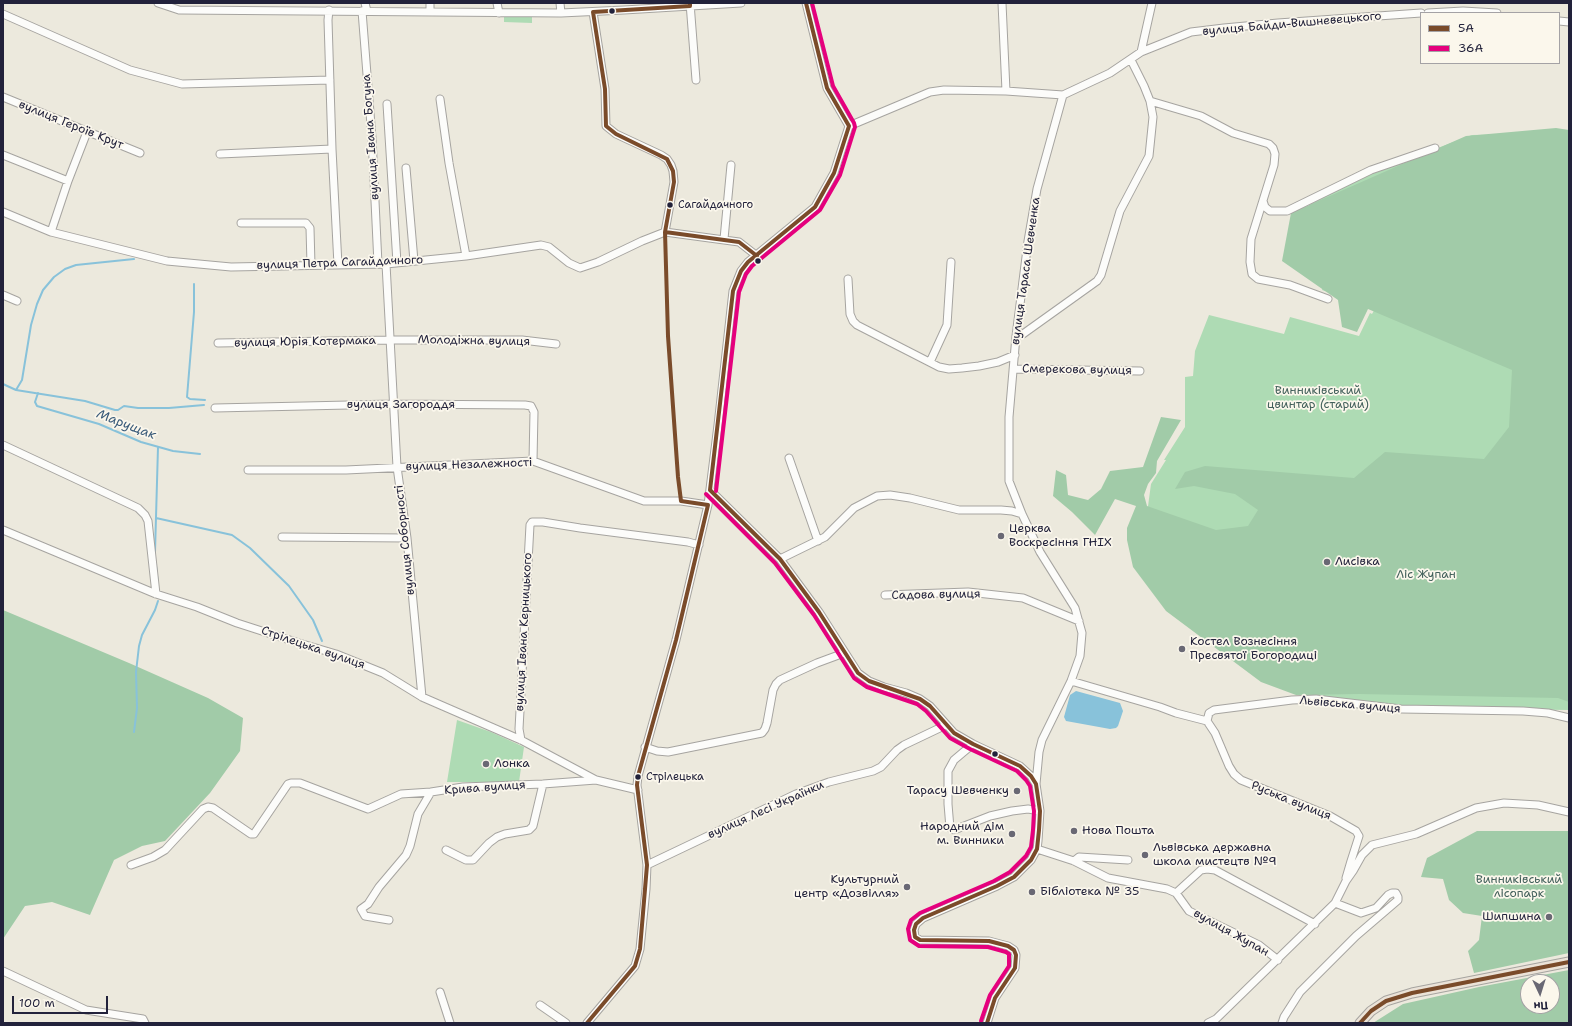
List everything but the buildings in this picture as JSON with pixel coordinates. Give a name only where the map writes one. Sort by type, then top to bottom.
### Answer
[{"type":"main road","points":[[1360,1023],[1371,1011],[1386,1001],[1412,992],[1569,962]]},
{"type":"street","points":[[158,3],[180,10],[561,13],[593,12],[624,7],[741,3]]},
{"type":"street","name":"вулиця Івана Богуна","points":[[365,3],[364,11],[378,264]]},
{"type":"street","points":[[430,3],[430,12]]},
{"type":"street","points":[[497,3],[499,12]]},
{"type":"street","points":[[560,3],[561,13]]},
{"type":"street","points":[[587,1023],[635,966],[640,949],[647,864],[638,790],[638,776],[645,747],[659,705],[708,505],[733,291],[741,271],[748,262],[815,207],[834,173],[848,126],[827,88],[806,3]]},
{"type":"street","points":[[1002,3],[1006,91]]},
{"type":"street","points":[[1141,52],[1152,3]]},
{"type":"street","points":[[690,4],[696,80]]},
{"type":"street","points":[[329,10],[328,20],[332,149],[338,265]]},
{"type":"street","points":[[593,12],[605,88],[606,126],[616,134],[667,159],[673,171],[674,182],[665,232],[739,242],[757,256]]},
{"type":"street","points":[[1446,12],[1480,12]]},
{"type":"street","points":[[3,14],[130,70],[182,84],[330,80]]},
{"type":"street","name":"вулиця Байди-Вишневецького","points":[[1063,95],[1110,72],[1131,60],[1141,52],[1191,32],[1420,14]]},
{"type":"street","points":[[1016,336],[1023,334],[1097,282],[1101,275],[1120,211],[1149,156],[1153,117],[1150,101],[1131,60]]},
{"type":"street","points":[[848,126],[930,92],[944,90],[1006,91],[1063,95]]},
{"type":"street","name":"вулиця Тараса Шевченка","points":[[987,1023],[995,998],[1015,968],[1016,955],[1014,950],[1008,946],[989,941],[920,940],[915,937],[914,930],[916,924],[923,918],[997,886],[1014,877],[1031,860],[1037,849],[1038,841],[1040,811],[1036,784],[1039,752],[1042,740],[1071,681],[1080,656],[1082,645],[1082,633],[1075,608],[1040,552],[1022,514],[1009,481],[1009,417],[1016,336],[1028,241],[1036,189],[1063,95]]},
{"type":"street","name":"вулиця Героїв Крут","points":[[3,97],[140,153]]},
{"type":"street","points":[[440,100],[449,163],[466,256]]},
{"type":"street","points":[[1150,101],[1201,116],[1233,133],[1269,144],[1273,148],[1275,160],[1251,239],[1250,262],[1252,274],[1258,279],[1290,285],[1328,299]]},
{"type":"street","points":[[387,104],[398,263]]},
{"type":"street","points":[[50,232],[87,132]]},
{"type":"street","points":[[1263,201],[1265,207],[1270,211],[1287,211],[1371,170],[1434,148]]},
{"type":"street","points":[[220,154],[332,149]]},
{"type":"street","points":[[3,155],[68,181]]},
{"type":"street","points":[[724,239],[731,165]]},
{"type":"street","points":[[406,168],[414,262]]},
{"type":"street","name":"вулиця Петра Сагайдачного","points":[[3,212],[50,232],[174,262],[231,267],[386,264],[466,256],[541,245],[549,246],[569,263],[580,268],[598,262],[665,232]]},
{"type":"street","points":[[241,223],[306,223],[310,228],[311,265]]},
{"type":"street","points":[[930,362],[947,325],[951,262]]},
{"type":"street","name":"вулиця Соборності","points":[[386,264],[397,467],[407,538],[422,697]]},
{"type":"street","name":"вулиця Тараса Шевченка","points":[[848,279],[850,314],[853,321],[857,325],[939,367],[962,368],[998,362],[1015,355]]},
{"type":"street","points":[[3,296],[18,301]]},
{"type":"street","name":"вулиця Юрія Котермака","points":[[218,343],[391,340]]},
{"type":"street","name":"Молодіжна вулиця","points":[[391,340],[522,340],[556,344]]},
{"type":"street","name":"Смерекова вулиця","points":[[1014,369],[1140,371]]},
{"type":"street","name":"вулиця Загороддя","points":[[215,408],[394,404],[525,405],[530,406],[534,412],[533,461]]},
{"type":"street","points":[[3,445],[138,508],[145,515],[148,521],[156,594]]},
{"type":"street","points":[[789,458],[818,541]]},
{"type":"street","name":"вулиця Незалежності","points":[[248,470],[346,470],[533,461],[644,501],[681,501],[708,505]]},
{"type":"street","points":[[710,490],[780,559],[819,612],[858,673],[869,681],[920,699],[930,706],[954,733],[973,744],[1020,766],[1032,776],[1036,784]]},
{"type":"street","points":[[780,559],[825,537],[854,508],[877,496],[890,495],[910,498],[959,510],[1012,511],[1022,514]]},
{"type":"street","name":"вулиця Івана Керницького","points":[[521,740],[519,729],[530,525],[535,521],[688,542],[699,545]]},
{"type":"street","name":"Стрілецька вулиця","points":[[3,530],[156,594],[298,643],[336,654],[383,673],[422,697],[521,740],[596,780],[638,790]]},
{"type":"street","points":[[282,537],[407,538]]},
{"type":"street","name":"Садова вулиця","points":[[885,595],[968,592],[1023,598],[1079,621]]},
{"type":"street","points":[[645,747],[657,751],[668,752],[762,732],[767,723],[773,690],[780,680],[817,663],[844,653]]},
{"type":"street","points":[[1071,681],[1176,713],[1207,720]]},
{"type":"street","name":"Львівська вулиця","points":[[1207,720],[1209,713],[1214,710],[1292,700],[1316,699],[1401,709],[1523,711],[1548,713],[1569,718]]},
{"type":"street","name":"Руська вулиця","points":[[1207,720],[1215,733],[1229,766],[1234,774],[1241,780],[1330,816],[1356,832],[1359,836],[1350,861],[1346,881]]},
{"type":"street","name":"вулиця Лесі Українки","points":[[647,864],[796,794],[829,782],[873,772],[881,767],[904,744],[946,724]]},
{"type":"street","points":[[973,744],[954,760],[948,771],[950,828],[954,830],[990,816],[1012,811],[1040,811]]},
{"type":"street","name":"Крива вулиця","points":[[389,920],[365,916],[361,909],[368,904],[378,887],[406,855],[410,846],[418,814],[431,792],[463,787],[543,784],[596,780]]},
{"type":"street","points":[[131,865],[153,857],[165,850],[208,807],[213,808],[251,834],[254,834],[288,784],[291,782],[300,783],[368,809],[401,794],[431,792]]},
{"type":"street","name":"Крива вулиця","points":[[446,850],[466,860],[473,860],[489,843],[497,837],[505,834],[530,830],[533,826],[543,784]]},
{"type":"street","points":[[1208,1023],[1216,1019],[1336,903],[1346,881],[1362,855],[1372,845],[1416,834],[1476,808],[1504,803],[1538,805],[1569,812]]},
{"type":"street","name":"вулиця Жупан","points":[[1037,849],[1074,861],[1108,878],[1168,889],[1176,893],[1189,911],[1259,945],[1278,960]]},
{"type":"street","points":[[1074,861],[1079,857],[1128,860]]},
{"type":"street","points":[[1176,893],[1201,870],[1215,870],[1315,924]]},
{"type":"street","points":[[1282,1023],[1284,1017],[1300,992],[1356,936],[1398,900],[1398,896],[1396,893],[1392,893],[1388,895],[1376,908],[1361,913],[1336,903]]},
{"type":"street","points":[[3,971],[86,1010],[144,1022]]},
{"type":"street","points":[[440,992],[450,1023]]},
{"type":"street","points":[[540,1004],[566,1023]]},
{"type":"green space","points":[[504,14],[532,14],[532,23],[504,22]]},
{"type":"green space","name":"Ліс Жупан","points":[[1556,128],[1569,130],[1569,702],[1558,698],[1359,694],[1296,695],[1261,682],[1166,611],[1133,567],[1127,540],[1127,528],[1136,506],[1115,499],[1095,535],[1072,512],[1053,496],[1056,470],[1066,475],[1068,495],[1088,500],[1101,489],[1110,471],[1143,467],[1161,417],[1181,420],[1157,461],[1156,473],[1148,484],[1144,495],[1147,506],[1216,530],[1248,526],[1258,510],[1235,494],[1194,486],[1175,489],[1185,472],[1205,466],[1354,478],[1385,452],[1484,459],[1509,427],[1512,370],[1368,309],[1357,332],[1342,327],[1338,300],[1282,261],[1291,213],[1466,136]]},
{"type":"green space","name":"Ліс Жупан","points":[[1569,133],[1569,710],[1407,708],[1310,697],[1247,669],[1142,551],[1151,484],[1185,427],[1185,377],[1193,376],[1195,351],[1209,315],[1284,334],[1290,317],[1359,336],[1370,313],[1372,314],[1383,295],[1353,301],[1322,290],[1328,268],[1321,251],[1310,204],[1372,173],[1472,135]]},
{"type":"green space","points":[[3,610],[208,698],[243,718],[240,751],[210,793],[165,841],[142,846],[114,860],[90,915],[52,902],[25,906],[3,939]]},
{"type":"green space","name":"Лонка","points":[[457,720],[491,732],[524,747],[519,782],[447,782]]},
{"type":"green space","name":"Винниківський лісопарк","points":[[1477,831],[1569,831],[1569,953],[1474,973],[1468,951],[1479,940],[1482,916],[1463,913],[1449,900],[1443,879],[1421,877],[1427,858]]},
{"type":"green space","points":[[1569,970],[1569,1023],[1373,1023],[1403,1004],[1520,979],[1520,1014],[1560,1014],[1560,974],[1548,974]]},
{"type":"water","points":[[1076,691],[1120,703],[1123,711],[1118,726],[1110,729],[1066,721],[1064,717],[1070,695]]},
{"type":"waterway","points":[[16,390],[22,380],[31,325],[37,304],[43,290],[54,277],[65,269],[76,265],[134,259]]},
{"type":"waterway","points":[[194,284],[194,312],[187,397],[190,399],[205,400]]},
{"type":"waterway","name":"Марущак","points":[[3,384],[16,390],[85,401],[115,410],[118,410],[124,406],[138,408],[169,408],[204,405]]},
{"type":"waterway","name":"Марущак","points":[[38,393],[35,402],[37,406],[99,424],[141,442],[173,451],[200,454]]},
{"type":"waterway","name":"Марущак","points":[[155,552],[158,447]]},
{"type":"waterway","points":[[156,518],[232,535],[250,548],[289,586],[313,620],[322,641]]},
{"type":"waterway","name":"Марущак","points":[[156,566],[158,585]]},
{"type":"waterway","name":"Марущак","points":[[134,732],[137,708],[136,672],[139,646],[142,635],[158,601]]},
{"type":"transit line","name":"5А","points":[[587,1023],[635,966],[640,949],[647,865],[637,785],[638,776],[676,640],[708,505],[681,501],[678,477],[668,336],[665,232],[674,182],[673,171],[667,159],[616,134],[606,126],[605,89],[593,12],[690,6],[690,3]]},
{"type":"transit line","name":"5А","points":[[806,3],[827,88],[849,126],[834,173],[815,207],[748,262],[741,271],[733,291],[710,490],[780,559],[819,612],[858,673],[869,681],[920,699],[930,706],[954,733],[973,744],[1020,766],[1031,776],[1036,784],[1040,811],[1039,830],[1037,849],[1031,860],[1014,877],[997,886],[923,918],[916,924],[914,930],[915,937],[920,940],[989,941],[1008,946],[1014,950],[1016,955],[1015,968],[995,998],[987,1023]]},
{"type":"transit line","name":"36А","points":[[716,491],[739,292],[746,274],[752,266],[820,210],[840,175],[855,127],[833,86],[812,3]]},
{"type":"transit line","name":"5А","points":[[665,232],[739,242],[757,256]]},
{"type":"transit line","name":"36А","points":[[706,494],[775,563],[814,615],[854,678],[867,687],[917,704],[926,711],[950,738],[1017,771],[1030,786],[1034,811],[1033,830],[1031,847],[1026,856],[1010,872],[994,881],[920,913],[911,920],[908,929],[910,940],[919,946],[988,947],[1009,954],[1009,966],[990,995],[981,1021]]},
{"type":"transit line","name":"5А","points":[[1360,1023],[1371,1011],[1386,1001],[1412,993],[1569,962]]},
{"type":"place","name":"Сагайдачного","points":[[670,205]]},
{"type":"place","name":"Церква Воскресіння ГНІХ","points":[[1001,536]]},
{"type":"place","name":"Лисівка","points":[[1327,562]]},
{"type":"place","name":"Костел Вознесіння Пресвятої Богородиці","points":[[1182,649]]},
{"type":"place","name":"Лонка","points":[[486,764]]},
{"type":"place","name":"Стрілецька","points":[[638,777]]},
{"type":"place","name":"Тарасу Шевченку","points":[[1017,791]]},
{"type":"place","name":"Нова Пошта","points":[[1074,831]]},
{"type":"place","name":"Народний дім м. Винники","points":[[1012,834]]},
{"type":"place","name":"Львівська державна школа мистецтв №9","points":[[1145,855]]},
{"type":"place","name":"Культурний центр «Дозвілля»","points":[[907,887]]},
{"type":"place","name":"Бібліотека № 35","points":[[1032,892]]},
{"type":"place","name":"Шипшина","points":[[1549,917]]},
{"type":"park label","name":"Винниківський цвинтар (старий)","points":[[1318,398]]}]
